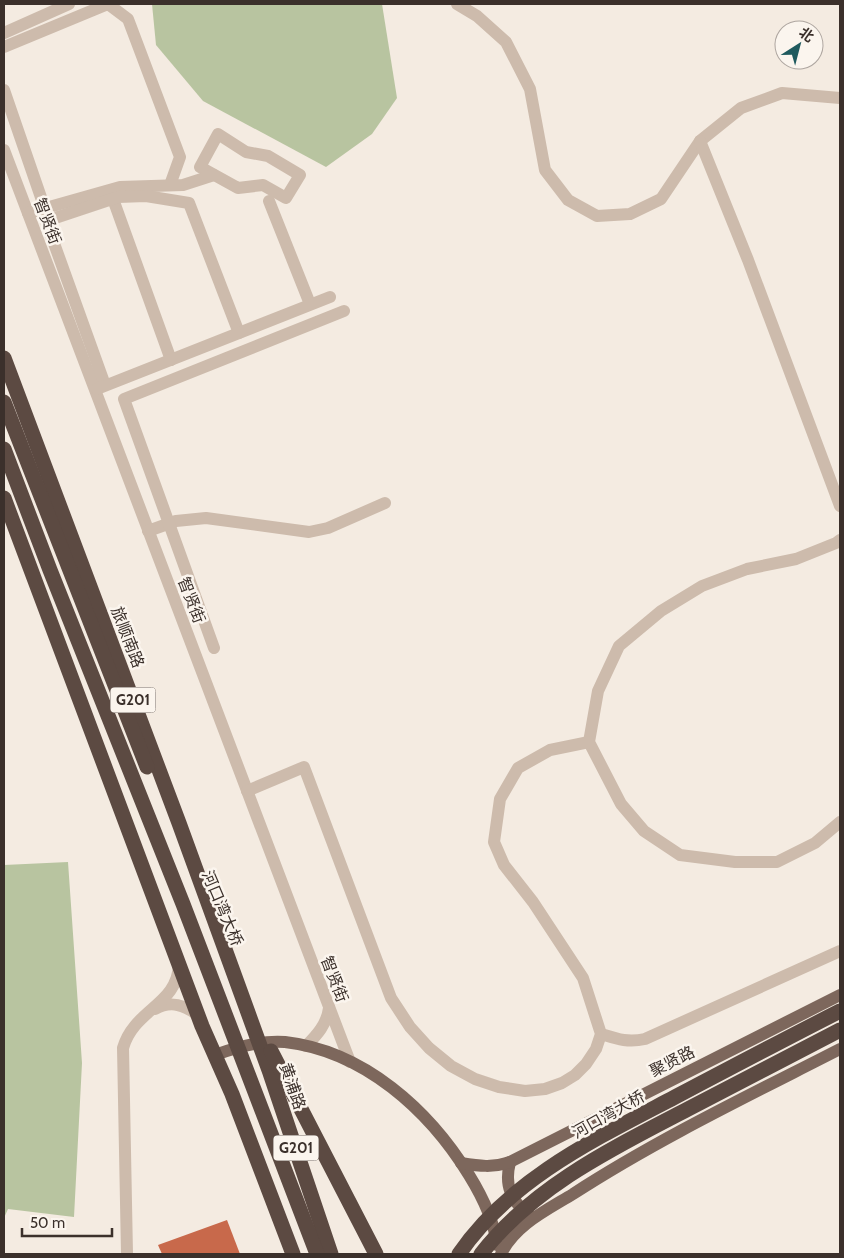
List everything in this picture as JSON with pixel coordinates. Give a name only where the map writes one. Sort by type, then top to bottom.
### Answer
[{"type":"highway","name":"旅顺南路","points":[[4,358],[179,823],[259,1042]]},
{"type":"highway","name":"河口湾大桥","points":[[4,402],[215,934],[272,1053],[376,1254]]},
{"type":"highway","points":[[4,449],[317,1254]]},
{"type":"highway","name":"G201","points":[[4,498],[179,964],[232,1094],[293,1254]]},
{"type":"highway","name":"河口湾大桥","points":[[459,1254],[492,1214],[528,1184],[580,1149],[840,1011]]},
{"type":"highway","name":"河口湾大桥","points":[[481,1254],[498,1233],[518,1214],[561,1181],[604,1154],[840,1030]]},
{"type":"highway","name":"黄浦路","points":[[259,1042],[331,1254]]},
{"type":"main road","name":"聚贤路","points":[[461,1163],[483,1167],[498,1166],[510,1162],[840,995]]},
{"type":"main road","points":[[215,1055],[259,1042],[283,1042],[306,1046],[350,1062],[375,1076],[400,1094],[423,1115],[461,1163],[479,1192],[492,1222],[497,1254]]},
{"type":"main road","points":[[501,1254],[511,1239],[534,1219],[597,1178],[664,1140],[840,1049]]},
{"type":"main road","points":[[510,1162],[507,1174],[508,1186],[521,1209],[534,1219]]},
{"type":"street","points":[[4,33],[69,4]]},
{"type":"street","points":[[4,47],[108,4],[116,8],[128,19],[180,157],[170,185]]},
{"type":"street","points":[[457,4],[477,16],[506,42],[530,89],[545,170],[568,200],[598,216],[630,214],[661,199],[700,141],[741,108],[782,93],[840,98]]},
{"type":"street","points":[[4,90],[45,209]]},
{"type":"street","points":[[28,213],[120,187],[183,185],[214,176],[238,188],[263,185],[286,198],[300,175],[268,156],[246,152],[218,134],[200,167],[214,176]]},
{"type":"street","points":[[700,141],[748,260],[840,506]]},
{"type":"street","name":"智贤街","points":[[4,150],[100,388],[148,531],[350,1062]]},
{"type":"street","points":[[239,333],[189,203],[146,196],[113,199],[46,221],[100,388],[330,297]]},
{"type":"street","points":[[113,199],[171,360]]},
{"type":"street","points":[[269,201],[310,304]]},
{"type":"street","points":[[214,648],[124,399],[344,311]]},
{"type":"street","points":[[148,531],[176,520],[206,518],[309,532],[328,528],[385,503]]},
{"type":"street","points":[[840,540],[796,559],[747,569],[702,586],[661,611],[619,646],[598,691],[589,742],[621,804],[644,831],[680,855],[735,862],[777,862],[815,843],[840,822]]},
{"type":"street","points":[[247,791],[304,766],[391,998],[410,1027],[429,1048],[451,1066],[475,1079],[499,1087],[525,1091],[545,1089],[562,1083],[586,1064],[596,1049],[602,1034],[583,978],[533,902],[504,865],[494,842],[500,799],[518,768],[550,750],[589,742]]},
{"type":"street","points":[[602,1034],[622,1041],[634,1042],[645,1039],[840,951]]},
{"type":"street","points":[[127,1254],[123,1048],[131,1029],[169,994],[179,975],[179,964]]},
{"type":"street","points":[[148,1012],[170,1004],[189,1008],[199,1016]]},
{"type":"street","points":[[306,1046],[324,1024],[329,1008]]},
{"type":"green space","points":[[152,4],[382,4],[397,98],[372,134],[326,167],[203,101],[156,45]]},
{"type":"green space","points":[[68,862],[82,1063],[74,1217],[8,1209],[4,1218],[4,865]]},
{"type":"building","points":[[227,1220],[240,1254],[162,1254],[158,1245]]}]
